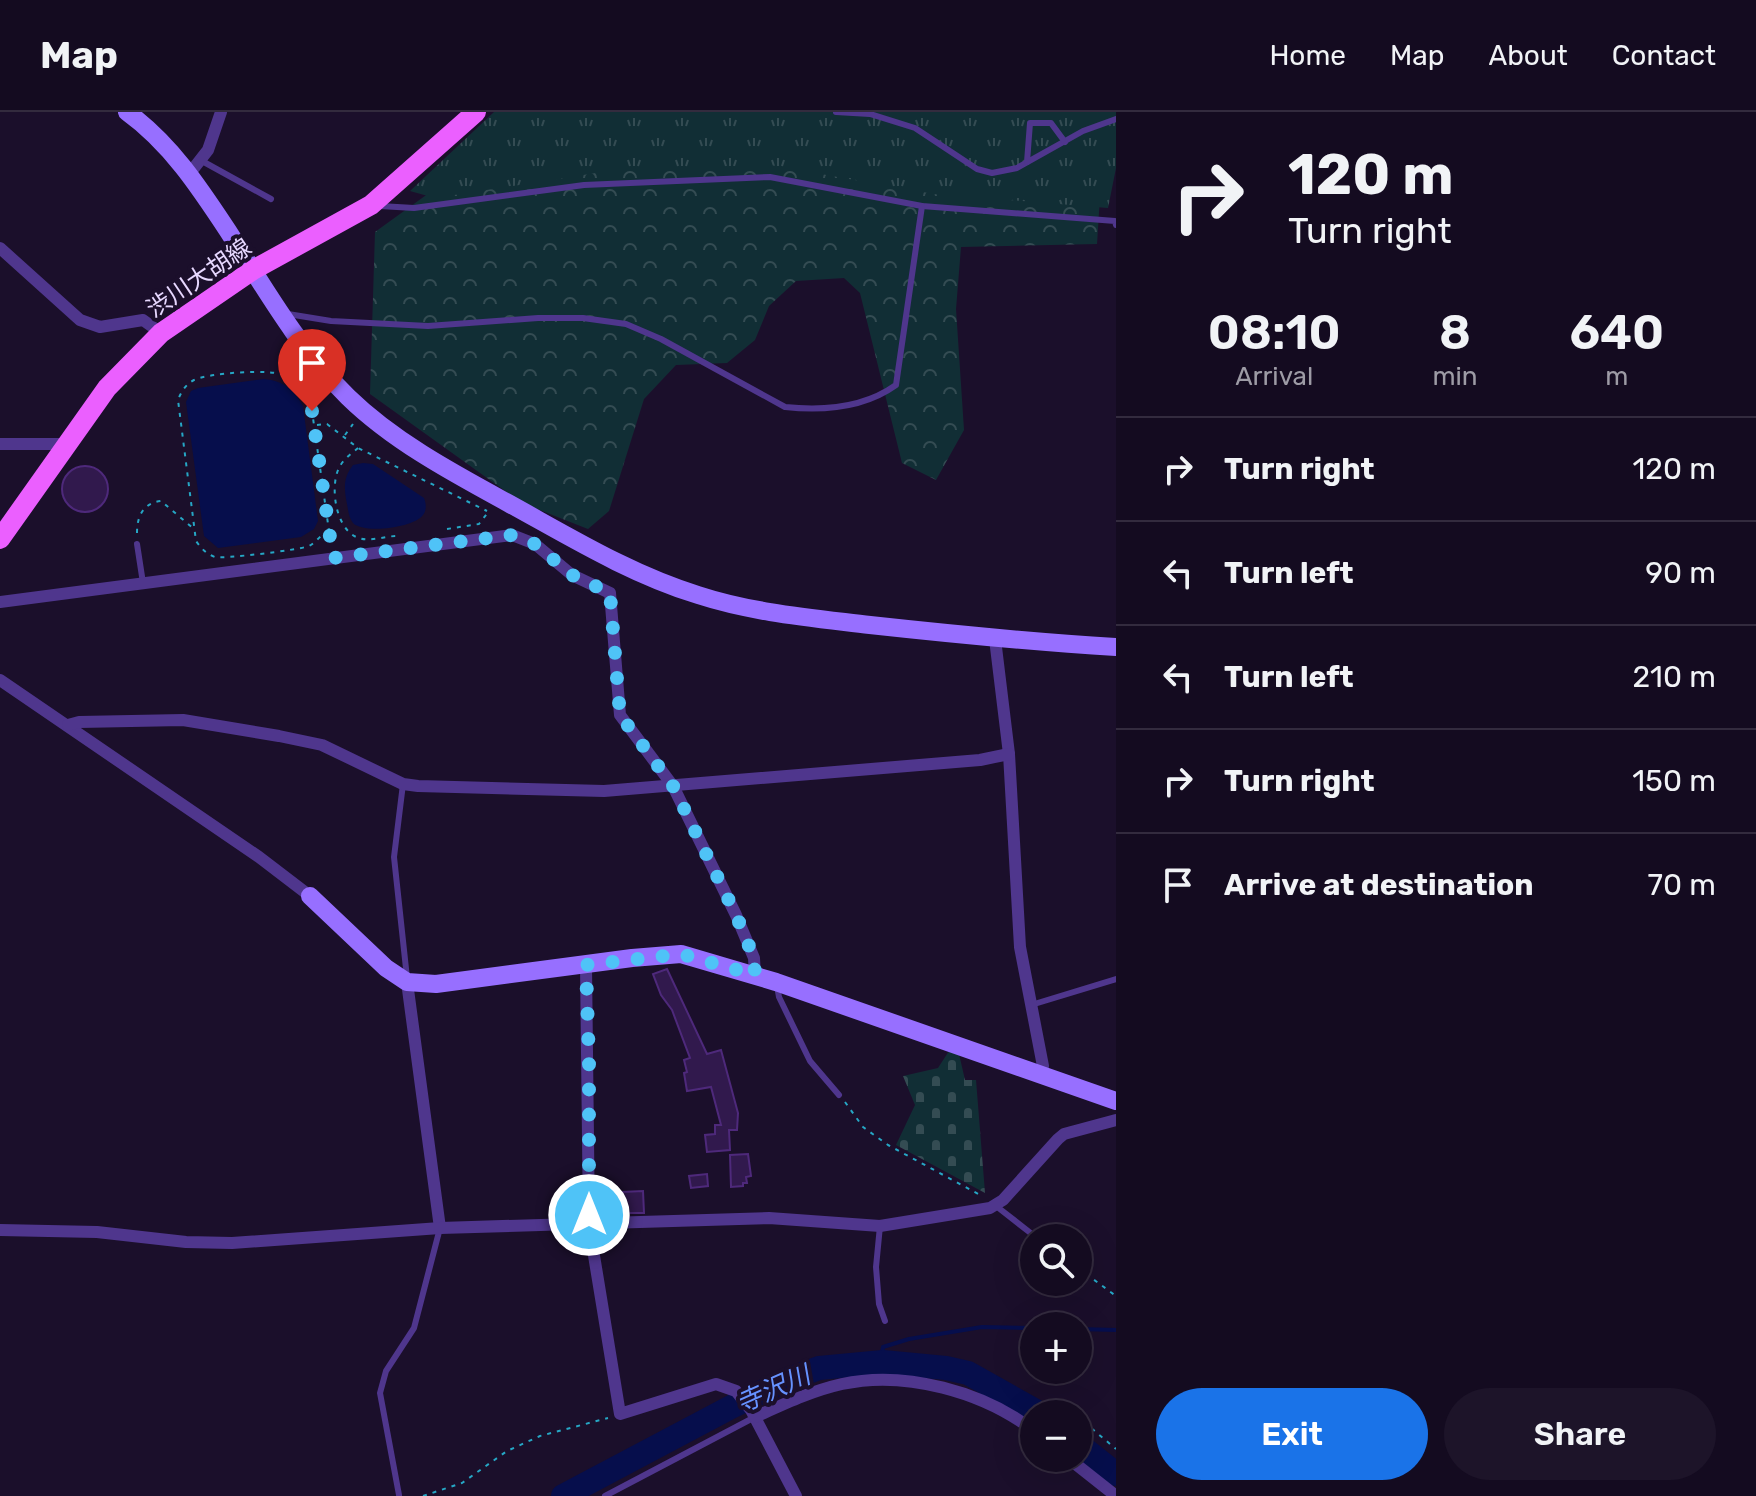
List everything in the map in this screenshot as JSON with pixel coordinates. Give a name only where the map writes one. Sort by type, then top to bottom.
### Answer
[{"type":"main road","name":"渋川大胡線","points":[[0,539],[107,388],[161,333],[253,270],[371,205],[476,112]]},
{"type":"street","points":[[127,112],[196,167],[280,313],[348,398],[441,466],[641,575],[700,596],[814,618],[995,639],[1116,647]]},
{"type":"street","points":[[196,167],[208,150],[221,112]]},
{"type":"street","points":[[0,248],[80,320],[100,327],[143,320],[161,333]]},
{"type":"street","points":[[0,444],[65,444]]},
{"type":"street","points":[[535,544],[545,523]]},
{"type":"street","points":[[0,602],[512,535],[535,544],[572,575],[610,593],[620,715],[673,786],[736,915],[754,958],[755,975]]},
{"type":"street","points":[[995,639],[1009,754],[1020,947],[1043,1066],[1041,1075]]},
{"type":"street","points":[[0,680],[259,857],[310,896],[374,960],[407,982],[436,984],[681,954],[776,982],[1116,1101]]},
{"type":"street","points":[[68,725],[79,722],[183,720],[322,745],[403,784],[604,791],[980,760],[1009,754]]},
{"type":"street","points":[[586,965],[589,1225],[620,1414],[716,1384],[736,1391],[753,1413],[796,1496]]},
{"type":"street","points":[[407,982],[440,1228]]},
{"type":"street","points":[[0,1230],[97,1232],[186,1242],[232,1243],[440,1228],[769,1218],[880,1226],[996,1206],[1064,1134],[1116,1120]]},
{"type":"street","points":[[753,1413],[844,1384],[900,1381],[971,1397],[1020,1423]]},
{"type":"street","points":[[1086,1472],[1116,1496]]},
{"type":"lane","points":[[836,112],[870,114],[915,128],[982,171],[1004,172],[1093,127],[1116,119]]},
{"type":"lane","points":[[1027,162],[1030,123],[1051,123],[1065,142]]},
{"type":"lane","points":[[196,167],[271,199]]},
{"type":"lane","points":[[371,205],[414,208],[584,185],[770,177],[922,206],[1115,221],[1116,225]]},
{"type":"lane","points":[[280,313],[331,321],[428,326],[538,318],[583,318],[626,324],[661,339],[785,407],[840,407],[880,397],[896,385],[922,206]]},
{"type":"lane","points":[[137,544],[143,583]]},
{"type":"lane","points":[[403,784],[394,857],[407,982]]},
{"type":"lane","points":[[1030,1005],[1116,979]]},
{"type":"lane","points":[[776,982],[779,997],[810,1061],[839,1095]]},
{"type":"lane","points":[[996,1206],[1020,1225]]},
{"type":"lane","points":[[880,1226],[876,1267],[879,1304],[885,1321]]},
{"type":"lane","points":[[399,1495],[380,1393],[386,1371],[414,1328],[440,1228]]},
{"type":"lane","points":[[605,1496],[753,1413]]},
{"type":"path","points":[[329,532],[306,547],[220,558],[200,547],[196,541],[178,400],[188,385],[203,378],[276,372],[305,392],[315,425],[333,558]]},
{"type":"path","points":[[344,436],[354,423]]},
{"type":"path","points":[[315,425],[327,424],[358,448],[489,512]]},
{"type":"path","points":[[358,448],[341,463],[335,479],[342,527],[359,538],[406,536]]},
{"type":"path","points":[[137,544],[140,515],[146,506],[154,502],[166,504],[191,529],[195,529]]},
{"type":"path","points":[[435,531],[479,524],[492,507]]},
{"type":"path","points":[[839,1095],[863,1127],[888,1145],[954,1179],[996,1206]]},
{"type":"path","points":[[1092,1278],[1116,1296]]},
{"type":"path","points":[[423,1496],[462,1483],[507,1451],[540,1436],[620,1414]]},
{"type":"path","points":[[1092,1429],[1116,1449]]},
{"type":"green space","points":[[494,112],[1116,112],[1116,168],[1108,208],[934,194],[770,165],[615,170],[435,198],[410,191]]},
{"type":"green space","points":[[578,136],[1100,196],[1097,244],[961,247],[956,309],[964,430],[936,480],[902,463],[860,293],[844,278],[796,281],[769,306],[755,340],[727,363],[676,365],[644,399],[609,511],[588,529],[522,503],[370,394],[375,232],[465,167]]},
{"type":"green space","points":[[949,1051],[959,1054],[965,1080],[976,1080],[985,1193],[896,1145],[915,1105],[903,1076],[938,1068]]},
{"type":"shaded area","points":[[264,379],[287,387],[303,406],[318,521],[314,529],[301,537],[218,548],[204,536],[186,402],[191,391],[198,388]]},
{"type":"shaded area","points":[[373,464],[424,498],[426,506],[423,515],[410,523],[388,528],[367,528],[353,523],[349,515],[345,481],[353,465]]},
{"type":"building","points":[[85,466],[101,473],[108,489],[101,505],[85,512],[69,505],[62,489],[69,473]]},
{"type":"building","points":[[667,969],[707,1054],[721,1050],[738,1113],[737,1130],[729,1130],[730,1150],[707,1152],[705,1135],[715,1134],[715,1125],[721,1125],[711,1087],[687,1091],[684,1060],[690,1058],[672,1010],[661,995],[653,974]]},
{"type":"building","points":[[748,1154],[751,1176],[746,1177],[747,1183],[743,1186],[731,1187],[730,1155]]},
{"type":"building","points":[[707,1174],[708,1186],[691,1188],[689,1176]]},
{"type":"building","points":[[643,1191],[644,1213],[623,1213],[622,1192]]},
{"type":"waterway","points":[[880,1362],[883,1347],[909,1339],[982,1327],[1020,1328]]},
{"type":"waterway","points":[[1092,1329],[1116,1330]]},
{"type":"waterway","name":"寺沢川","points":[[563,1496],[733,1406],[819,1368],[883,1362],[946,1368],[968,1373],[1020,1402]]},
{"type":"waterway","name":"寺沢川","points":[[1092,1455],[1116,1474]]},
{"type":"route","points":[[312,411],[333,558],[512,535],[535,544],[572,575],[610,593],[620,715],[673,786],[716,871],[754,958],[755,975],[681,954],[586,965],[589,1215]]}]
